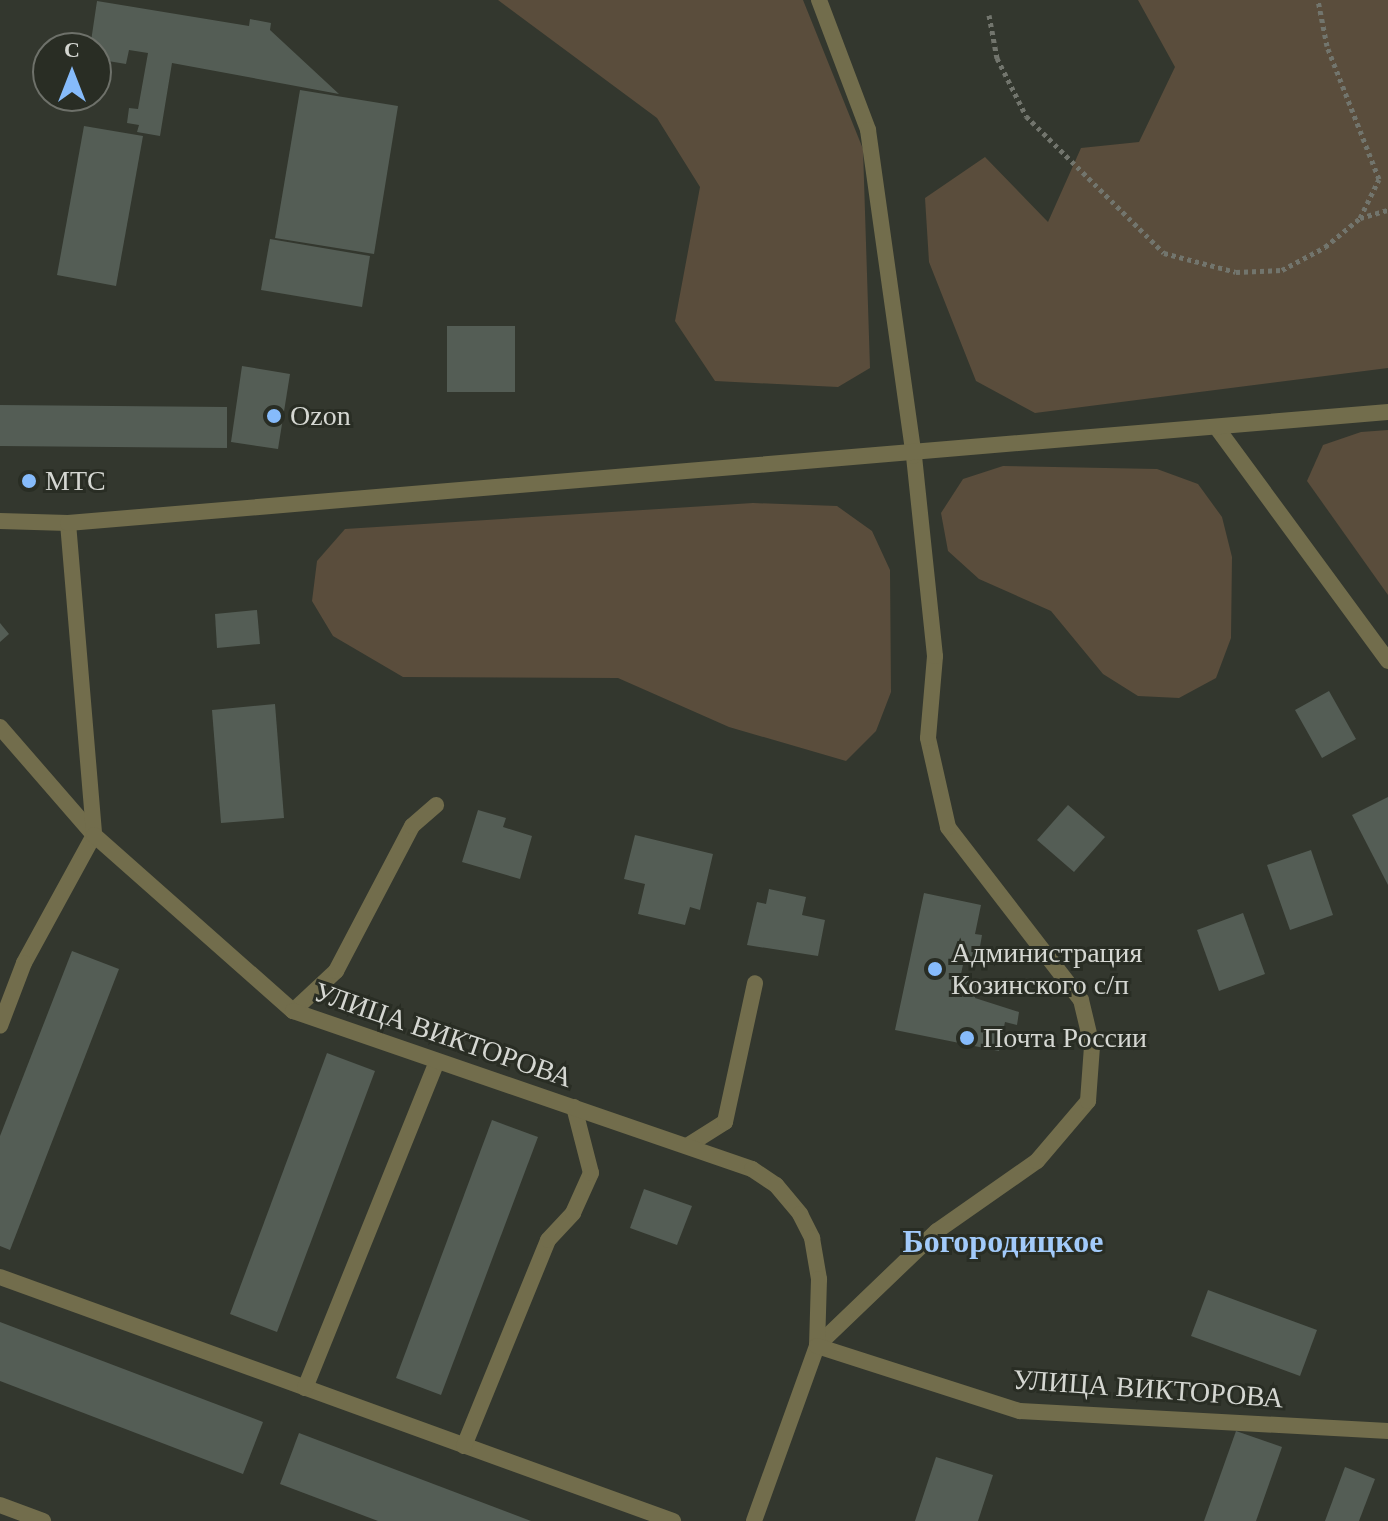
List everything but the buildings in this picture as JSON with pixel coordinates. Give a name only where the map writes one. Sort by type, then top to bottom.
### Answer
[{"type":"street","points":[[817,1346],[937,1231],[1037,1161],[1088,1101],[1092,1046],[1081,1000],[948,827],[928,738],[935,656],[914,456],[868,130],[819,0]]},
{"type":"street","points":[[0,521],[68,523],[914,456],[1388,412]]},
{"type":"street","points":[[1217,428],[1388,661]]},
{"type":"street","points":[[0,1026],[24,963],[94,835],[68,523]]},
{"type":"street","name":"УЛИЦА ВИКТОРОВА","points":[[0,727],[94,835],[293,1011],[436,1064],[574,1107],[752,1169],[776,1185],[800,1214],[812,1238],[819,1279],[817,1346],[754,1521]]},
{"type":"street","points":[[293,1011],[336,971],[412,826],[436,805]]},
{"type":"street","points":[[687,1146],[725,1122],[755,983]]},
{"type":"street","points":[[305,1388],[436,1064]]},
{"type":"street","points":[[464,1446],[548,1240],[573,1213],[591,1173],[574,1107]]},
{"type":"street","points":[[0,1277],[464,1446],[644,1517],[673,1521]]},
{"type":"street","name":"УЛИЦА ВИКТОРОВА","points":[[817,1346],[1020,1411],[1388,1431]]},
{"type":"street","points":[[0,1505],[43,1521]]},
{"type":"path","points":[[1318,0],[1327,46],[1379,179],[1360,218]]},
{"type":"path","points":[[989,15],[997,58],[1026,116],[1164,253],[1236,272],[1282,270],[1325,247],[1360,218],[1388,210]]},
{"type":"shaded area","points":[[498,0],[803,0],[863,149],[870,368],[838,387],[715,381],[675,321],[700,187],[657,118]]},
{"type":"shaded area","points":[[1138,0],[1388,0],[1388,368],[1035,413],[976,381],[929,262],[925,198],[985,157],[1048,222],[1081,148],[1139,142],[1175,67]]},
{"type":"shaded area","points":[[1388,430],[1388,595],[1307,481],[1323,445],[1361,432]]},
{"type":"shaded area","points":[[1003,466],[1157,469],[1198,484],[1222,517],[1232,557],[1231,638],[1216,678],[1179,698],[1138,696],[1103,674],[1051,611],[979,579],[948,551],[941,513],[963,479]]},
{"type":"shaded area","points":[[753,503],[837,506],[872,531],[890,570],[891,692],[876,731],[846,761],[729,727],[618,678],[403,677],[333,636],[312,601],[317,561],[345,529]]},
{"type":"place","name":"Ozon","points":[[274,416]]},
{"type":"place","name":"МТС","points":[[29,481]]},
{"type":"place","name":"Администрация Козинского с/п","points":[[935,969]]},
{"type":"place","name":"Почта России","points":[[967,1038]]},
{"type":"district","name":"Богородицкое","points":[[1003,1241]]}]
